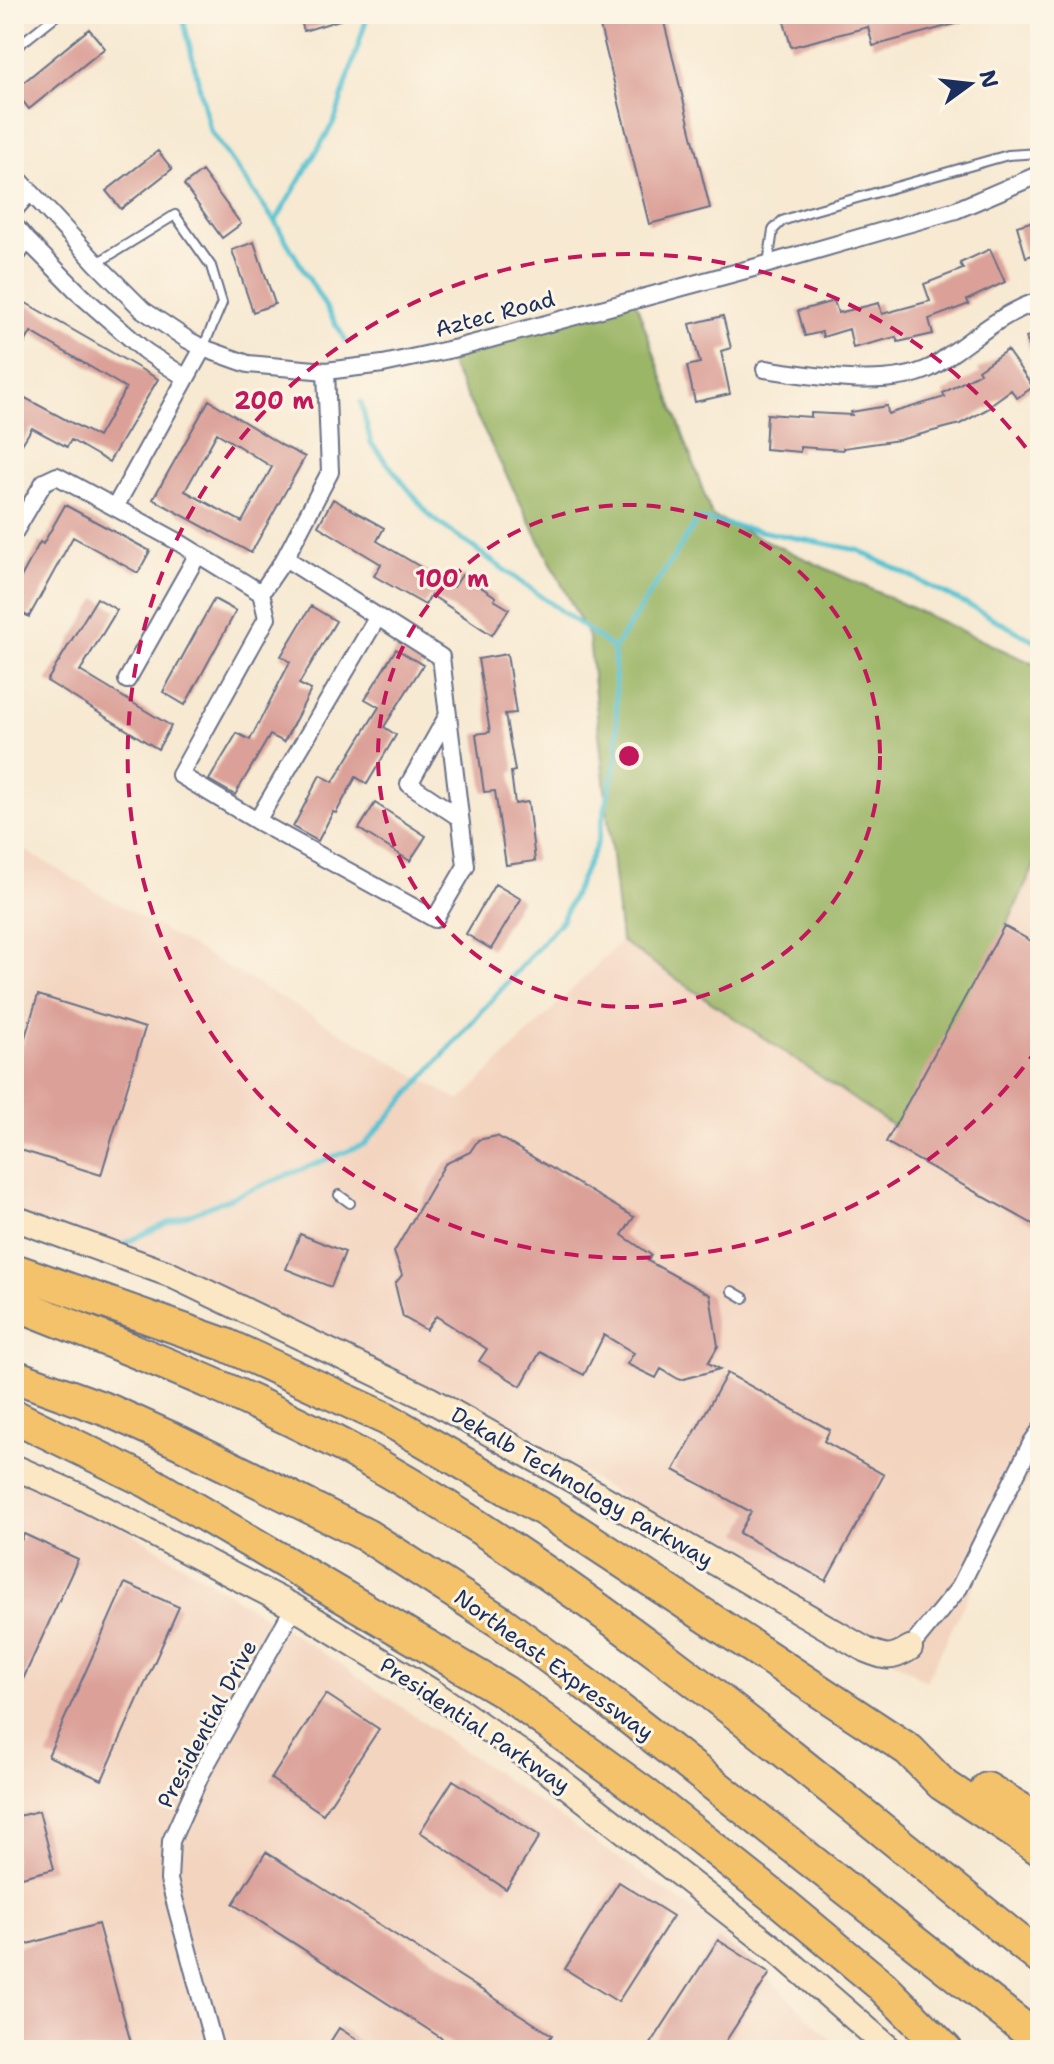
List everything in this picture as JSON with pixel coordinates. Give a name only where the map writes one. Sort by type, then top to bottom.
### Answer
[{"type":"highway","points":[[14,1273],[20,1272],[226,1345],[387,1419],[546,1511],[909,1750],[942,1784],[1040,1849]]},
{"type":"highway","points":[[14,1303],[210,1382],[291,1420],[379,1466],[464,1519],[641,1640],[1040,1958]]},
{"type":"highway","name":"Northeast Expressway","points":[[14,1376],[110,1411],[233,1468],[366,1535],[488,1614],[611,1703],[1040,2041]]},
{"type":"highway","points":[[14,1416],[147,1481],[505,1692],[645,1794],[781,1902],[882,1986],[946,2050]]},
{"type":"highway","points":[[909,1750],[944,1762],[1040,1821]]},
{"type":"highway","points":[[998,2008],[1030,2050]]},
{"type":"street","name":"Aztec Road","points":[[14,174],[143,310],[188,340],[248,364],[326,371],[383,364],[457,348],[768,264],[956,210],[1040,174]]},
{"type":"street","points":[[14,210],[30,192]]},
{"type":"street","points":[[14,225],[82,296],[145,351],[186,378]]},
{"type":"street","points":[[14,259],[27,240]]},
{"type":"street","points":[[765,369],[867,379],[901,378],[930,368],[1020,307],[1040,301]]},
{"type":"street","points":[[115,507],[203,348]]},
{"type":"street","points":[[261,593],[285,558],[330,472],[326,371]]},
{"type":"street","points":[[14,533],[44,482],[57,476],[198,554],[261,593],[267,618],[180,775],[435,919],[466,866],[441,657],[285,558]]},
{"type":"street","points":[[127,680],[198,554]]},
{"type":"street","points":[[257,821],[377,618]]},
{"type":"street","points":[[448,715],[409,784],[460,818]]},
{"type":"street","name":"Dekalb Technology Parkway","points":[[14,1218],[169,1274],[429,1399],[866,1650],[884,1657],[898,1656],[910,1648],[959,1588],[1040,1431]]},
{"type":"street","name":"Presidential Parkway","points":[[14,1467],[78,1495],[294,1607],[431,1691],[549,1772],[712,1904],[775,1949],[891,2050]]},
{"type":"street","name":"Presidential Drive","points":[[215,2050],[169,1880],[171,1841],[201,1774],[294,1607]]},
{"type":"lane","points":[[14,49],[58,14]]},
{"type":"lane","points":[[768,264],[773,230],[782,221],[1008,155],[1040,153]]},
{"type":"lane","points":[[97,264],[175,215],[211,266],[222,303],[203,348]]},
{"type":"lane","points":[[339,1195],[350,1203]]},
{"type":"lane","points":[[732,1291],[744,1298]]},
{"type":"shaded area","points":[[14,844],[460,1101],[621,941],[908,1135],[1040,858],[1040,1470],[1022,1487],[926,1681],[858,1637],[509,1430],[253,1313],[14,1215]]},
{"type":"shaded area","points":[[14,1461],[325,1654],[709,1921],[842,2050],[14,2050]]},
{"type":"green space","points":[[634,297],[712,516],[1040,667],[1040,858],[908,1136],[621,941],[589,638],[442,348]]},
{"type":"building","points":[[299,14],[348,14],[349,17],[304,31]]},
{"type":"building","points":[[597,14],[662,14],[710,208],[649,224]]},
{"type":"building","points":[[782,14],[977,14],[977,18],[873,46],[868,27],[791,47]]},
{"type":"building","points":[[89,29],[105,48],[29,109],[14,90]]},
{"type":"building","points":[[158,151],[172,169],[121,209],[106,191]]},
{"type":"building","points":[[202,171],[241,224],[222,238],[184,185]]},
{"type":"building","points":[[1040,219],[1040,253],[1026,257],[1017,226]]},
{"type":"building","points":[[254,242],[275,304],[253,312],[232,250]]},
{"type":"building","points":[[990,249],[1005,282],[967,300],[969,304],[929,319],[933,334],[898,342],[896,337],[853,348],[849,329],[823,337],[822,332],[805,336],[798,311],[834,301],[838,313],[879,303],[882,314],[930,301],[924,284],[963,269],[960,263]]},
{"type":"building","points":[[19,299],[158,379],[109,462],[71,440],[67,447],[32,428],[14,457],[14,392],[98,437],[126,388],[31,332],[14,363],[14,308]]},
{"type":"building","points":[[723,316],[731,348],[721,351],[730,394],[695,402],[687,366],[700,363],[690,324]]},
{"type":"building","points":[[1040,333],[1040,373],[1036,374],[1026,337]]},
{"type":"building","points":[[1007,350],[1033,387],[1017,398],[1011,390],[991,407],[960,424],[843,450],[800,447],[800,452],[765,449],[767,414],[811,417],[811,413],[852,415],[851,412],[887,406],[888,414],[945,397],[943,393],[980,373],[978,370]]},
{"type":"building","points":[[209,400],[305,457],[251,553],[153,499]],"holes":[[[217,433],[272,467],[242,522],[185,491]]]},
{"type":"building","points":[[333,499],[384,528],[377,541],[454,587],[462,575],[496,597],[494,600],[509,609],[492,635],[431,595],[425,605],[374,576],[381,564],[318,526]]},
{"type":"building","points":[[65,505],[150,551],[138,573],[73,537],[29,617],[14,609],[14,590],[40,542],[43,544]]},
{"type":"building","points":[[97,598],[117,610],[80,671],[171,726],[158,749],[47,681]]},
{"type":"building","points":[[214,599],[236,611],[185,705],[163,692]]},
{"type":"building","points":[[311,606],[336,621],[299,684],[311,690],[284,742],[270,735],[235,795],[209,780],[237,733],[250,740],[290,662],[281,656]]},
{"type":"building","points":[[396,649],[423,665],[384,727],[396,735],[367,784],[356,777],[318,841],[293,827],[320,775],[333,782],[379,707],[365,699]]},
{"type":"building","points":[[507,654],[516,713],[505,714],[515,771],[511,772],[515,804],[528,802],[535,861],[506,865],[495,791],[484,792],[476,734],[490,732],[478,659]]},
{"type":"building","points":[[375,803],[426,836],[410,861],[359,829]]},
{"type":"building","points":[[495,884],[521,899],[491,949],[466,934]]},
{"type":"building","points":[[1004,926],[1040,946],[1040,1228],[886,1142]]},
{"type":"building","points":[[38,995],[145,1028],[101,1175],[14,1148],[14,1073]]},
{"type":"building","points":[[497,1136],[634,1217],[622,1235],[651,1255],[648,1261],[710,1295],[718,1346],[708,1363],[720,1369],[680,1380],[661,1369],[656,1378],[627,1364],[634,1353],[604,1335],[584,1375],[540,1352],[521,1386],[479,1361],[487,1349],[436,1316],[426,1330],[403,1317],[395,1284],[402,1275],[394,1252],[445,1164],[470,1152],[478,1140]]},
{"type":"building","points":[[300,1234],[345,1252],[331,1287],[286,1269]]},
{"type":"building","points":[[727,1373],[830,1430],[824,1441],[884,1475],[826,1581],[739,1533],[751,1512],[674,1470]]},
{"type":"building","points":[[24,1534],[78,1559],[14,1699],[14,1556]]},
{"type":"building","points":[[125,1583],[179,1607],[102,1780],[48,1756]]},
{"type":"building","points":[[326,1694],[379,1729],[323,1814],[271,1779]]},
{"type":"building","points":[[453,1780],[540,1836],[506,1889],[420,1832]]},
{"type":"building","points":[[39,1811],[54,1869],[14,1879],[14,1817]]},
{"type":"building","points":[[266,1852],[552,2035],[542,2050],[460,2050],[233,1904]]},
{"type":"building","points":[[619,1882],[673,1916],[618,2002],[565,1969]]},
{"type":"building","points":[[98,1924],[133,2050],[14,2050],[14,1948]]},
{"type":"building","points":[[718,1940],[770,1973],[720,2050],[647,2050]]},
{"type":"building","points":[[339,2028],[373,2050],[325,2050]]},
{"type":"waterway","points":[[182,14],[210,130],[275,222],[346,341]]},
{"type":"waterway","points":[[275,222],[335,120],[368,14]]},
{"type":"waterway","points":[[361,402],[371,443],[431,517],[614,649]]},
{"type":"waterway","points":[[123,1244],[365,1144],[562,920],[597,844],[618,752],[614,649],[698,519],[858,550],[1040,644]]}]
